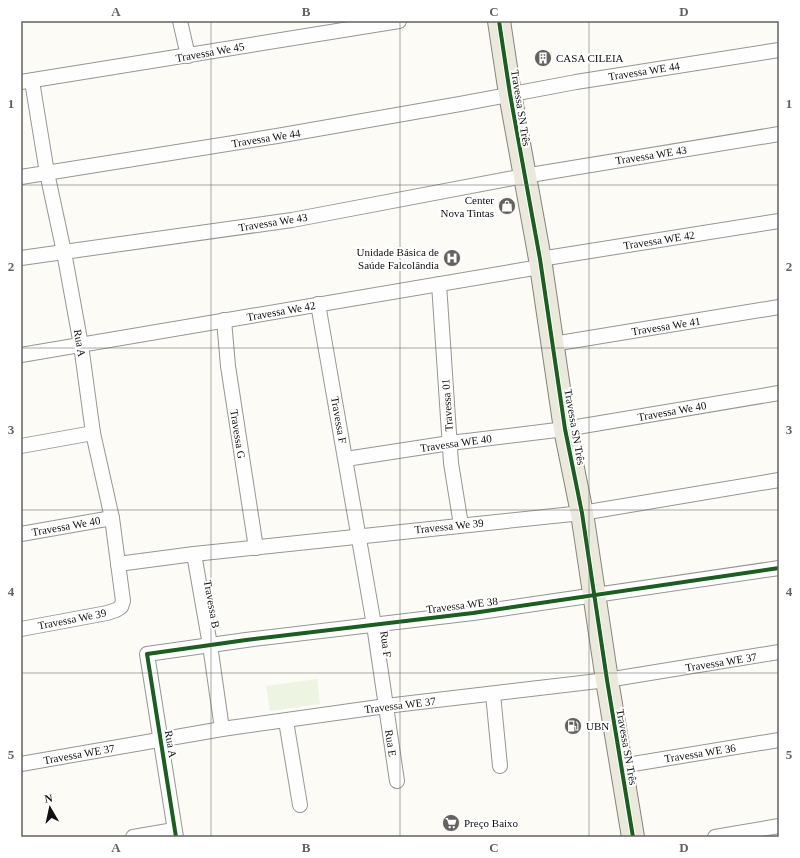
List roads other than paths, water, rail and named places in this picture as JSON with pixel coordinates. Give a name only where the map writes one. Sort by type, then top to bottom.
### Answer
[{"type":"main road","name":"Travessa SN Três","points":[[499,21],[510,94],[540,263],[566,429],[582,513],[607,680],[633,837]]},
{"type":"street","points":[[180,21],[188,56]]},
{"type":"street","name":"Travessa We 45","points":[[27,82],[399,21]]},
{"type":"street","name":"Travessa WE 44","points":[[510,94],[779,50]]},
{"type":"street","name":"Rua A","points":[[27,82],[64,252],[81,345],[93,433],[112,518],[123,601],[121,606]]},
{"type":"street","name":"Travessa We 44","points":[[21,178],[277,136],[510,94]]},
{"type":"street","name":"Travessa WE 43","points":[[524,176],[779,134]]},
{"type":"street","name":"Travessa We 43","points":[[21,258],[292,220],[524,176]]},
{"type":"street","name":"Travessa WE 42","points":[[540,263],[779,221]]},
{"type":"street","name":"Travessa We 42","points":[[21,355],[439,284],[540,263]]},
{"type":"street","name":"Travessa 01","points":[[439,284],[451,463],[461,525]]},
{"type":"street","name":"Travessa F","points":[[318,304],[346,459],[358,536]]},
{"type":"street","name":"Travessa We 41","points":[[553,344],[779,307]]},
{"type":"street","name":"Travessa G","points":[[224,320],[228,366],[256,548]]},
{"type":"street","name":"Travessa We 40","points":[[566,429],[779,393]]},
{"type":"street","name":"Travessa WE 40","points":[[346,459],[450,443],[566,429]]},
{"type":"street","points":[[21,446],[93,433]]},
{"type":"street","name":"Travessa We 39","points":[[118,564],[194,554],[582,513],[779,480]]},
{"type":"street","name":"Travessa We 40","points":[[21,534],[112,518]]},
{"type":"street","name":"Rua F","points":[[358,536],[374,625],[386,706]]},
{"type":"street","name":"Travessa B","points":[[194,554],[210,645],[222,730]]},
{"type":"street","name":"Travessa WE 38","points":[[147,654],[473,613],[779,568]]},
{"type":"street","name":"Travessa We 39","points":[[21,629],[107,613],[116,610],[121,606]]},
{"type":"street","name":"Travessa WE 37","points":[[21,764],[222,730],[386,706],[607,680],[779,652]]},
{"type":"street","name":"Rua A","points":[[147,654],[175,833]]},
{"type":"street","points":[[493,694],[500,766]]},
{"type":"street","name":"Rua E","points":[[386,706],[397,780]]},
{"type":"street","points":[[286,721],[300,805]]},
{"type":"street","name":"Travessa WE 36","points":[[621,766],[779,740]]},
{"type":"street","points":[[715,837],[779,826]]},
{"type":"street","points":[[133,837],[175,833]]},
{"type":"place","name":"CASA CILEIA","points":[[543,58]]},
{"type":"place","name":"Center Nova Tintas","points":[[507,206]]},
{"type":"place","name":"Unidade Básica de Saúde Falcolândia","points":[[452,258]]},
{"type":"place","name":"UBN","points":[[573,726]]},
{"type":"place","name":"Preço Baixo","points":[[451,823]]}]
